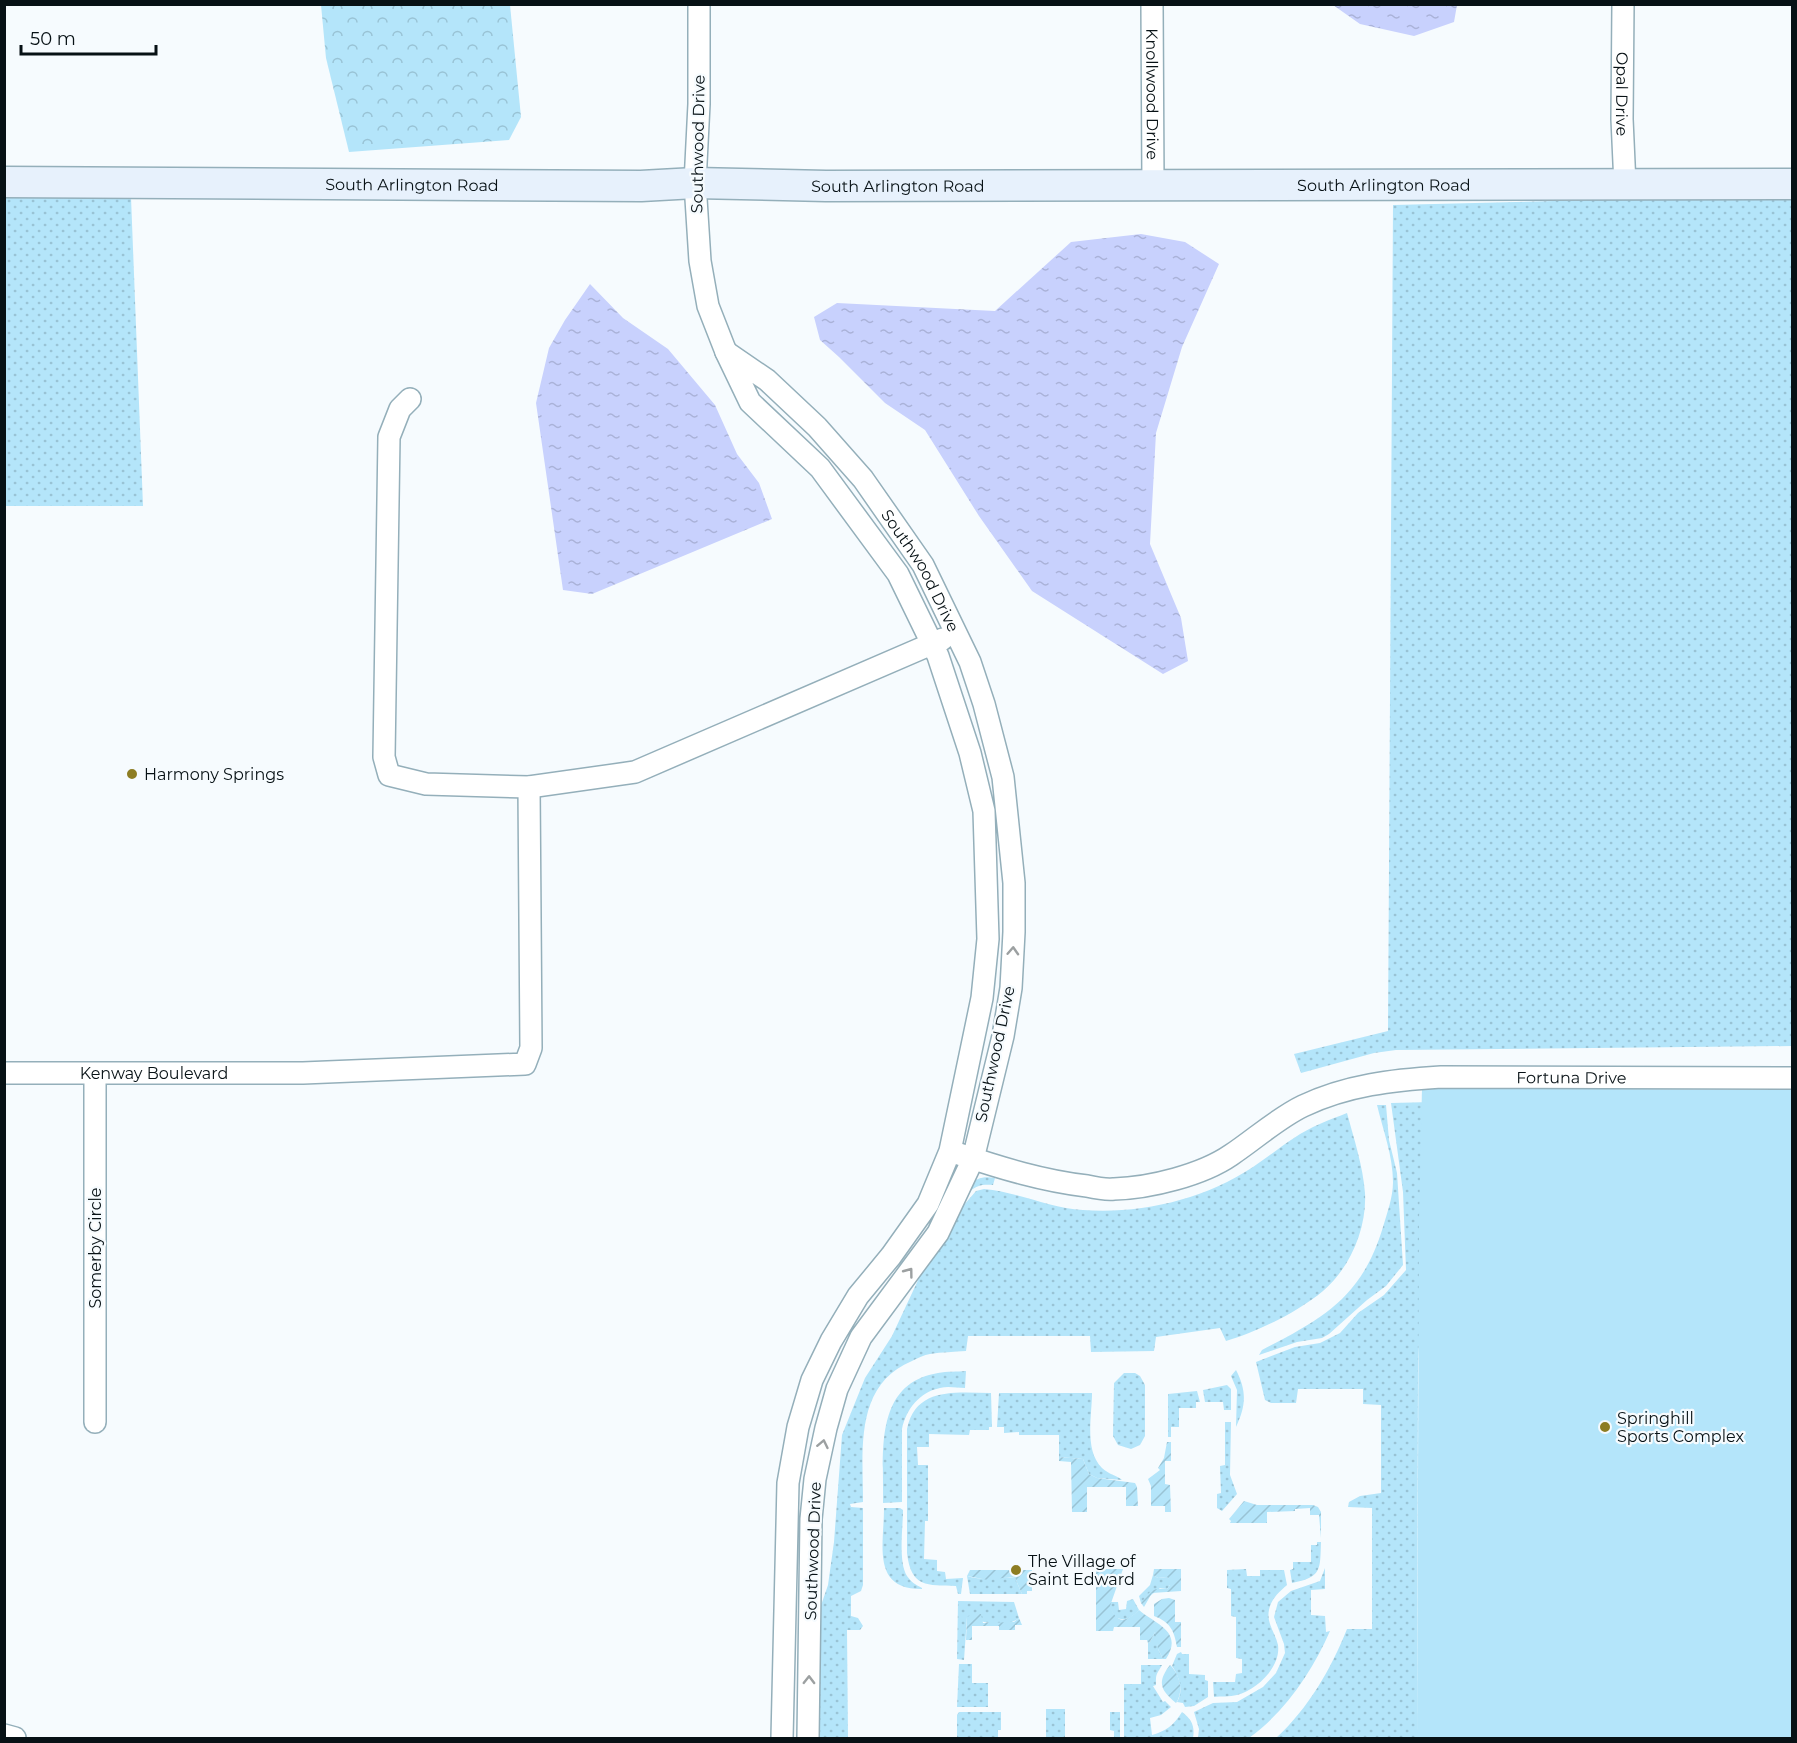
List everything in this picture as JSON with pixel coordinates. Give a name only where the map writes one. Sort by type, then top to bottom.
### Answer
[{"type":"main road","name":"South Arlington Road","points":[[4,182],[630,186],[695,183],[826,186],[1792,184]]},
{"type":"street","name":"Southwood Drive","points":[[699,4],[699,104],[695,183],[700,261],[708,306],[726,352],[750,402],[820,468],[898,574],[932,644],[970,753],[984,812],[988,939],[982,998],[950,1151],[928,1204],[891,1256],[858,1296],[831,1341],[812,1380],[798,1426],[788,1483],[782,1738]]},
{"type":"street","name":"Knollwood Drive","points":[[1152,4],[1153,185]]},
{"type":"street","name":"Opal Drive","points":[[1623,4],[1622,119],[1625,184]]},
{"type":"street","name":"Southwood Drive","points":[[726,352],[767,380],[817,427],[863,479],[923,565],[957,632],[984,704],[1003,777],[1014,883],[1011,988],[1003,1036],[973,1159],[938,1233],[861,1337],[837,1389],[815,1479],[811,1519],[808,1738]]},
{"type":"street","points":[[410,399],[400,409],[389,437],[384,757],[389,775],[426,784],[529,787],[635,772],[957,632]]},
{"type":"street","name":"Kenway Boulevard","points":[[4,1073],[303,1072],[525,1064],[531,1048],[529,787]]},
{"type":"street","name":"Somerby Circle","points":[[95,1074],[95,1422]]},
{"type":"street","name":"Fortuna Drive","points":[[950,1151],[1003,1169],[1113,1190],[1146,1186],[1194,1173],[1229,1157],[1302,1107],[1352,1088],[1391,1080],[1441,1077],[1792,1077]]},
{"type":"street","points":[[4,1735],[15,1738]]},
{"type":"green space","points":[[321,5],[510,5],[521,117],[509,140],[349,152],[326,58]]},
{"type":"green space","points":[[5,194],[131,197],[143,506],[5,506]]},
{"type":"green space","points":[[1792,195],[1792,1046],[1396,1050],[1374,1053],[1301,1073],[1294,1054],[1388,1031],[1393,205]]},
{"type":"green space","name":"Springhill Sports Complex","points":[[1422,1088],[1792,1090],[1792,1738],[1417,1738],[1419,1221]]},
{"type":"green space","points":[[1432,1102],[1418,1362],[1417,1738],[1276,1738],[1288,1727],[1318,1688],[1347,1629],[1372,1629],[1372,1508],[1348,1507],[1349,1502],[1360,1496],[1381,1493],[1381,1405],[1363,1404],[1363,1389],[1298,1389],[1296,1403],[1271,1403],[1265,1400],[1256,1362],[1295,1347],[1320,1343],[1340,1333],[1358,1313],[1384,1295],[1406,1270],[1403,1192],[1391,1103]]},
{"type":"green space","points":[[1377,1105],[1386,1105],[1389,1140],[1397,1173],[1403,1265],[1386,1286],[1329,1334],[1322,1338],[1297,1342],[1259,1355],[1262,1350],[1304,1327],[1338,1303],[1364,1271],[1374,1251],[1390,1205],[1393,1182],[1390,1153]]},
{"type":"green space","points":[[1347,1113],[1364,1183],[1365,1206],[1360,1233],[1349,1259],[1333,1282],[1313,1299],[1289,1314],[1264,1327],[1226,1341],[1220,1328],[1156,1337],[1154,1351],[1091,1352],[1090,1336],[968,1336],[966,1351],[928,1354],[893,1372],[880,1386],[871,1402],[863,1441],[863,1502],[850,1504],[851,1507],[863,1508],[863,1585],[861,1591],[851,1596],[851,1616],[858,1618],[863,1626],[860,1630],[847,1630],[848,1738],[809,1738],[817,1617],[828,1585],[834,1542],[842,1435],[865,1378],[892,1336],[955,1201],[963,1191],[972,1182],[988,1177],[995,1178],[993,1185],[981,1185],[973,1189],[960,1206],[963,1206],[976,1191],[984,1189],[1070,1209],[1105,1211],[1149,1207],[1214,1188],[1253,1167],[1306,1130]]},
{"type":"green space","points":[[1236,1370],[1244,1398],[1236,1427],[1237,1390],[1231,1376]]},
{"type":"green space","points":[[966,1371],[965,1388],[946,1387],[933,1390],[920,1397],[911,1408],[902,1429],[902,1502],[883,1503],[884,1443],[886,1424],[892,1406],[902,1391],[917,1380],[941,1372]]},
{"type":"green space","points":[[1124,1373],[1135,1373],[1140,1376],[1145,1385],[1145,1436],[1140,1445],[1131,1449],[1118,1445],[1113,1436],[1114,1383]]},
{"type":"green space","points":[[1227,1385],[1231,1389],[1231,1410],[1224,1410],[1223,1402],[1205,1402],[1203,1390]]},
{"type":"green space","points":[[1197,1391],[1200,1402],[1196,1402],[1196,1408],[1179,1408],[1179,1427],[1171,1427],[1171,1437],[1168,1437],[1168,1394]]},
{"type":"green space","points":[[952,1393],[991,1393],[992,1427],[989,1427],[989,1430],[970,1430],[969,1435],[929,1434],[929,1447],[917,1447],[918,1465],[928,1465],[928,1521],[925,1521],[924,1559],[937,1560],[937,1571],[945,1572],[946,1579],[963,1578],[961,1594],[958,1594],[956,1586],[929,1584],[917,1579],[909,1564],[907,1553],[907,1429],[919,1405],[929,1399]]},
{"type":"green space","points":[[999,1393],[1092,1393],[1090,1432],[1096,1461],[1107,1472],[1122,1480],[1097,1478],[1089,1474],[1083,1459],[1059,1457],[1059,1435],[1004,1433],[1004,1427],[997,1427]]},
{"type":"green space","points":[[1225,1422],[1231,1422],[1230,1475],[1237,1494],[1222,1511],[1217,1508],[1217,1494],[1221,1493],[1220,1466],[1225,1465]]},
{"type":"green space","points":[[1167,1442],[1171,1442],[1171,1461],[1165,1461],[1165,1484],[1170,1485],[1171,1512],[1165,1512],[1165,1506],[1151,1506],[1151,1486],[1148,1479],[1160,1470],[1158,1468],[1164,1458]]},
{"type":"green space","points":[[1059,1457],[1083,1459],[1089,1474],[1097,1478],[1135,1483],[1138,1506],[1126,1506],[1126,1487],[1087,1487],[1087,1512],[1072,1512],[1071,1462],[1059,1461]]},
{"type":"green space","points":[[1244,1501],[1257,1505],[1313,1505],[1318,1507],[1321,1512],[1321,1538],[1319,1515],[1310,1515],[1310,1508],[1267,1512],[1267,1523],[1230,1523],[1229,1519]]},
{"type":"green space","points":[[884,1508],[903,1510],[904,1570],[910,1580],[922,1589],[906,1587],[895,1582],[888,1573],[883,1550]]},
{"type":"green space","points":[[1317,1542],[1321,1542],[1317,1571],[1309,1578],[1292,1583],[1290,1570],[1293,1569],[1293,1562],[1311,1562],[1311,1545],[1317,1545]]},
{"type":"green space","points":[[1325,1568],[1325,1589],[1311,1590],[1311,1615],[1325,1616],[1326,1632],[1330,1631],[1306,1676],[1286,1704],[1249,1738],[1198,1738],[1199,1729],[1194,1712],[1213,1703],[1237,1702],[1263,1687],[1276,1673],[1285,1653],[1274,1617],[1278,1602],[1291,1591],[1320,1581]]},
{"type":"green space","points":[[1096,1569],[1123,1569],[1110,1606],[1119,1619],[1126,1619],[1139,1610],[1165,1629],[1172,1642],[1166,1659],[1163,1659],[1158,1649],[1155,1632],[1148,1643],[1147,1640],[1140,1640],[1140,1627],[1114,1627],[1113,1631],[1096,1631]]},
{"type":"green space","points":[[1154,1569],[1181,1569],[1181,1591],[1152,1593],[1144,1607],[1141,1603],[1149,1593],[1158,1589],[1167,1589],[1170,1585],[1167,1577],[1158,1578],[1153,1575]]},
{"type":"green space","points":[[1246,1569],[1247,1576],[1260,1576],[1260,1570],[1284,1570],[1287,1585],[1273,1599],[1268,1615],[1278,1645],[1276,1661],[1260,1683],[1252,1688],[1237,1695],[1214,1697],[1213,1682],[1235,1682],[1236,1674],[1242,1673],[1242,1659],[1236,1658],[1236,1617],[1231,1616],[1231,1589],[1227,1588],[1227,1570]]},
{"type":"green space","points":[[970,1570],[1032,1570],[1032,1591],[1022,1594],[1015,1578],[988,1580],[967,1576]]},
{"type":"green space","points":[[1153,1575],[1158,1578],[1167,1577],[1171,1580],[1170,1585],[1167,1589],[1160,1588],[1141,1603],[1139,1596],[1150,1585]]},
{"type":"green space","points":[[967,1576],[1015,1578],[1022,1594],[970,1594]]},
{"type":"green space","points":[[1169,1598],[1175,1600],[1175,1622],[1181,1622],[1181,1647],[1177,1647],[1173,1631],[1168,1624],[1154,1616],[1154,1604]]},
{"type":"green space","points":[[1133,1599],[1139,1610],[1128,1618],[1115,1617],[1109,1606],[1111,1602],[1118,1602],[1119,1610],[1126,1609],[1127,1601]]},
{"type":"green space","points":[[958,1601],[1014,1602],[1019,1618],[1001,1624],[967,1617],[964,1660],[957,1659]]},
{"type":"green space","points":[[981,1614],[983,1623],[1014,1622],[1019,1618],[1022,1625],[1015,1625],[1015,1630],[999,1630],[999,1626],[972,1626],[972,1640],[966,1640],[967,1617]]},
{"type":"green space","points":[[1155,1632],[1158,1649],[1163,1659],[1148,1659],[1148,1643]]},
{"type":"green space","points":[[1181,1652],[1189,1654],[1189,1674],[1205,1675],[1205,1680],[1208,1681],[1208,1697],[1194,1706],[1185,1707],[1183,1703],[1177,1702],[1180,1684],[1172,1666],[1177,1654]]},
{"type":"green space","points":[[959,1664],[972,1664],[972,1683],[988,1683],[988,1707],[957,1707]]},
{"type":"green space","points":[[1141,1665],[1162,1665],[1157,1675],[1156,1685],[1153,1686],[1163,1702],[1165,1701],[1171,1707],[1161,1715],[1150,1718],[1152,1735],[1169,1727],[1182,1712],[1192,1724],[1193,1738],[1124,1738],[1124,1684],[1141,1684]]},
{"type":"green space","points":[[1170,1665],[1180,1683],[1180,1694],[1176,1703],[1166,1694],[1162,1685],[1163,1676]]},
{"type":"green space","points":[[1046,1709],[1065,1709],[1065,1738],[1046,1738]]},
{"type":"green space","points":[[959,1712],[1001,1712],[1001,1730],[998,1730],[998,1738],[957,1738]]},
{"type":"green space","points":[[1110,1712],[1120,1712],[1120,1738],[1114,1738],[1114,1731],[1110,1730]]},
{"type":"water","points":[[1333,5],[1457,5],[1454,22],[1414,36],[1360,24]]},
{"type":"water","points":[[1141,234],[1185,242],[1219,264],[1182,347],[1156,433],[1150,544],[1181,618],[1188,661],[1163,674],[1032,591],[979,516],[925,430],[885,403],[820,340],[814,317],[837,303],[995,311],[1071,242]]},
{"type":"water","points":[[590,284],[623,318],[668,349],[715,405],[737,454],[759,483],[772,519],[592,594],[563,590],[536,403],[549,348]]},
{"type":"place","name":"Harmony Springs","points":[[132,774]]},
{"type":"place","name":"Springhill Sports Complex","points":[[1605,1427]]},
{"type":"place","name":"The Village of Saint Edward","points":[[1016,1570]]}]
